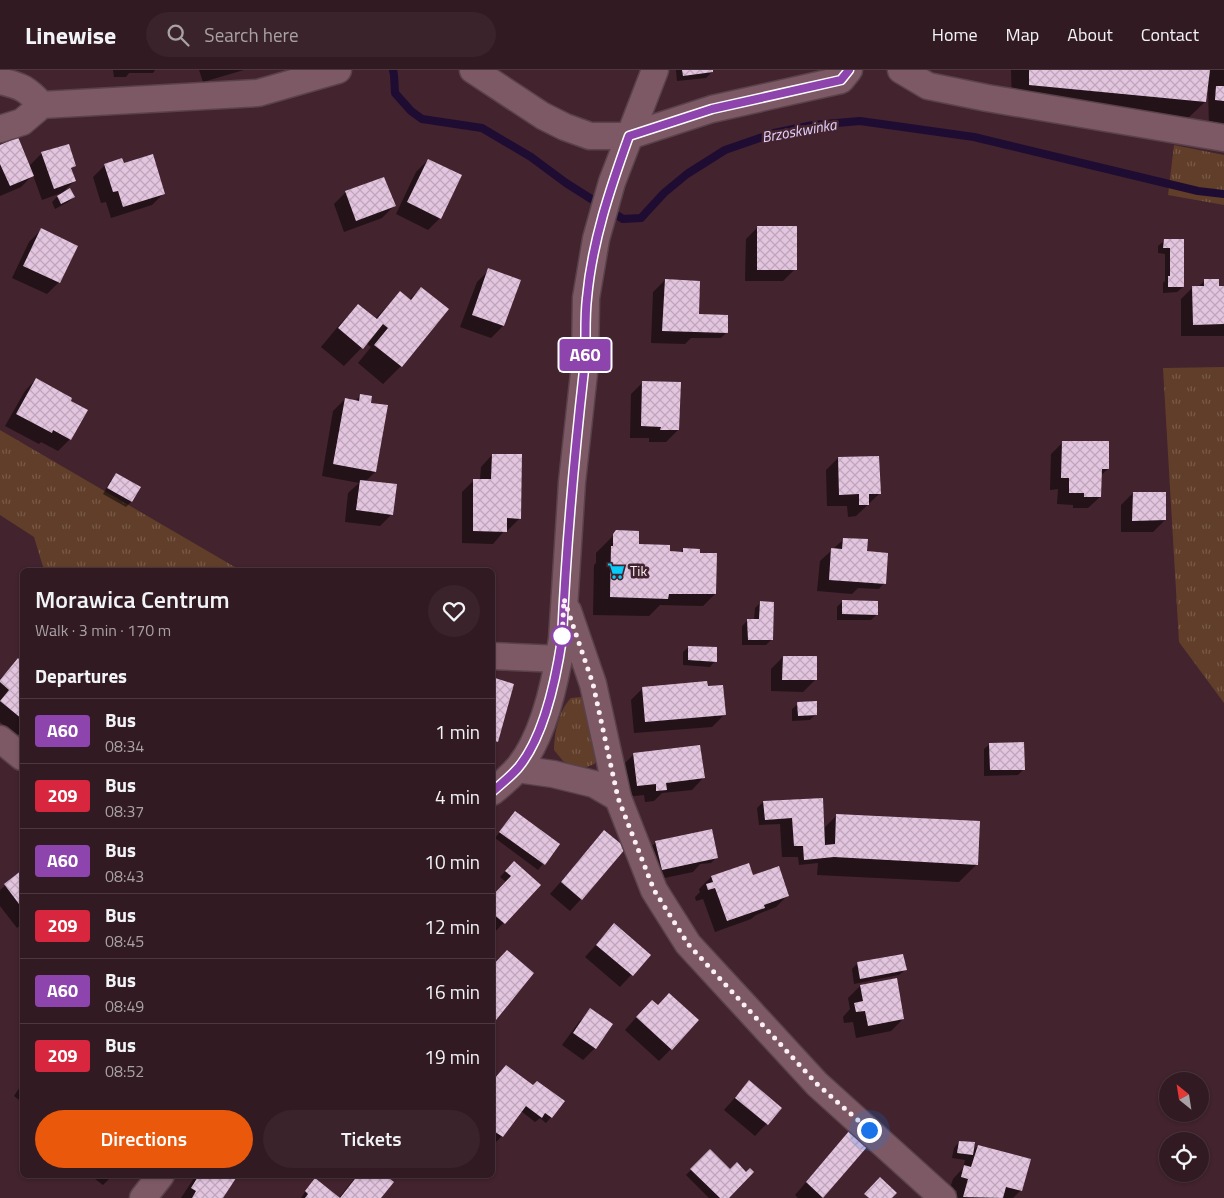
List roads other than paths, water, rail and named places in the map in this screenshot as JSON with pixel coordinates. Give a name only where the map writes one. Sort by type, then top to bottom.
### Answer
[{"type":"street","points":[[0,129],[22,122],[42,105],[258,92],[338,70]]},
{"type":"street","points":[[473,70],[543,116],[565,127],[590,136],[629,136],[712,109],[841,80],[849,70]]},
{"type":"street","points":[[495,789],[517,769],[534,744],[544,717],[559,659],[562,639],[572,482],[585,364],[586,298],[596,239],[612,182],[655,70]]},
{"type":"street","points":[[901,70],[928,86],[987,98],[1224,138]]},
{"type":"street","points":[[0,81],[15,84],[28,90],[42,105]]},
{"type":"street","points":[[564,599],[593,684],[618,798],[654,890],[688,944],[817,1084],[943,1198]]},
{"type":"street","points":[[495,656],[559,659]]},
{"type":"street","points":[[0,739],[20,754]]},
{"type":"street","points":[[517,769],[553,774],[594,784],[618,798]]},
{"type":"street","points":[[143,1198],[159,1178]]},
{"type":"waterway","name":"Brzoskwinka","points":[[393,70],[395,93],[411,111],[422,119],[482,128],[531,157],[566,183],[623,219],[641,218],[664,193],[687,174],[725,150],[774,133],[813,125],[860,121],[974,137],[1198,191],[1224,194]]},
{"type":"place","name":"Tik","points":[[616,571]]}]
